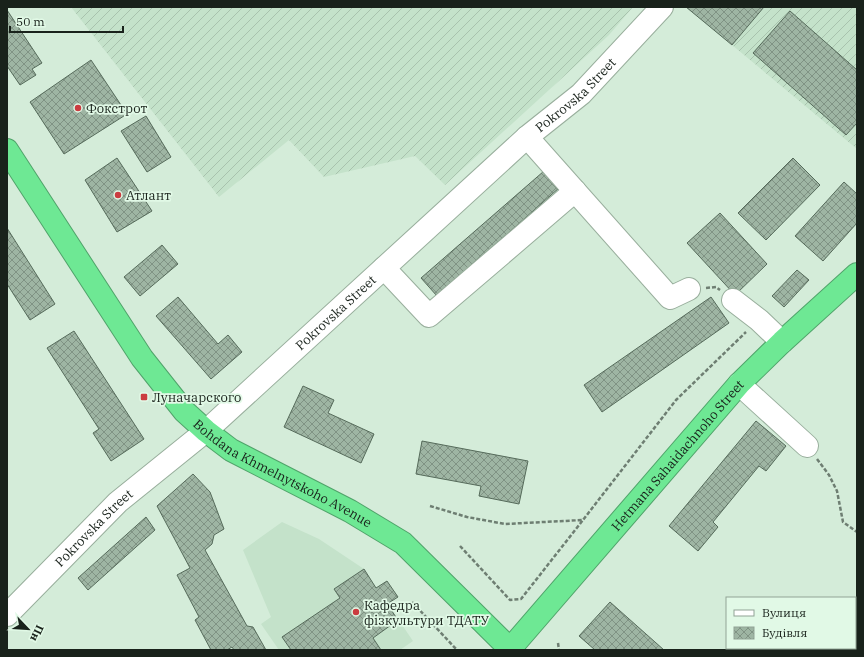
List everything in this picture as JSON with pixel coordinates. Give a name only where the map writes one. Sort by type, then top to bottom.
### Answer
[{"type":"highway","name":"Bohdana Khmelnytskoho Avenue","points":[[7,150],[142,358],[184,411],[206,431],[231,450],[350,511],[403,543],[510,649]]},
{"type":"highway","name":"Hetmana Sahaidachnoho Street","points":[[510,649],[739,384],[782,342],[857,274]]},
{"type":"street","name":"Pokrovska Street","points":[[7,616],[118,502],[206,431],[527,137],[581,94],[662,7]]},
{"type":"street","points":[[527,137],[670,298],[689,289]]},
{"type":"street","points":[[384,268],[429,316],[575,191]]},
{"type":"street","points":[[733,300],[759,320],[782,342]]},
{"type":"street","points":[[739,384],[807,446]]},
{"type":"path","points":[[460,546],[510,600],[521,599],[676,400],[759,320]]},
{"type":"path","points":[[807,446],[829,475],[837,491],[843,522],[857,532]]},
{"type":"path","points":[[430,506],[467,517],[504,524],[583,520]]},
{"type":"path","points":[[412,602],[457,650]]},
{"type":"path","points":[[558,643],[559,650]]},
{"type":"shaded area","points":[[71,7],[633,7],[609,35],[445,185],[415,156],[324,177],[289,140],[219,197]]},
{"type":"shaded area","points":[[686,7],[857,7],[857,149],[732,45]]},
{"type":"shaded area","points":[[282,522],[319,539],[364,569],[413,641],[400,650],[279,650],[261,624],[271,617],[243,550]]},
{"type":"building","points":[[686,7],[764,7],[732,45]]},
{"type":"building","points":[[7,10],[42,63],[32,69],[36,75],[20,85],[7,66]]},
{"type":"building","points":[[790,11],[857,70],[857,123],[846,135],[753,53]]},
{"type":"building","name":"Фокстрот","points":[[91,60],[127,114],[64,154],[30,102]]},
{"type":"building","points":[[146,116],[171,157],[147,172],[121,131]]},
{"type":"building","name":"Атлант","points":[[117,158],[152,211],[117,232],[85,180]]},
{"type":"building","points":[[793,158],[820,185],[766,240],[738,213]]},
{"type":"building","points":[[544,171],[559,188],[437,296],[421,278]]},
{"type":"building","points":[[844,182],[857,194],[857,223],[823,261],[795,236]]},
{"type":"building","points":[[720,213],[767,264],[735,295],[687,243]]},
{"type":"building","points":[[7,228],[55,304],[30,320],[7,284]]},
{"type":"building","points":[[162,245],[178,264],[140,296],[124,277]]},
{"type":"building","points":[[797,270],[809,280],[784,307],[772,296]]},
{"type":"building","points":[[178,297],[218,344],[228,335],[242,352],[211,379],[156,316]]},
{"type":"building","points":[[711,297],[729,323],[602,412],[584,385]]},
{"type":"building","points":[[74,331],[144,439],[111,461],[93,433],[99,429],[47,348]]},
{"type":"building","points":[[303,386],[334,400],[328,413],[374,434],[361,463],[284,427]]},
{"type":"building","points":[[756,421],[786,446],[766,471],[759,466],[713,522],[718,527],[698,551],[669,526]]},
{"type":"building","points":[[422,441],[528,461],[519,504],[479,496],[481,486],[416,474]]},
{"type":"building","points":[[193,474],[210,492],[224,529],[214,535],[212,544],[205,550],[247,626],[253,627],[266,650],[234,650],[232,647],[227,650],[211,650],[195,620],[199,617],[177,575],[190,568],[157,506]]},
{"type":"building","points":[[146,517],[155,530],[88,590],[78,578]]},
{"type":"building","name":"Кафедра фізкультури ТДАТУ","points":[[364,569],[376,588],[387,581],[398,597],[387,604],[398,620],[373,638],[381,650],[291,650],[282,637],[340,598],[334,589]]},
{"type":"building","points":[[610,602],[664,650],[595,650],[579,636]]},
{"type":"place","name":"Фокстрот","points":[[78,108]]},
{"type":"place","name":"Атлант","points":[[118,195]]},
{"type":"place","name":"Луначарского","points":[[144,397]]},
{"type":"place","name":"Кафедра фізкультури ТДАТУ","points":[[356,612]]}]
